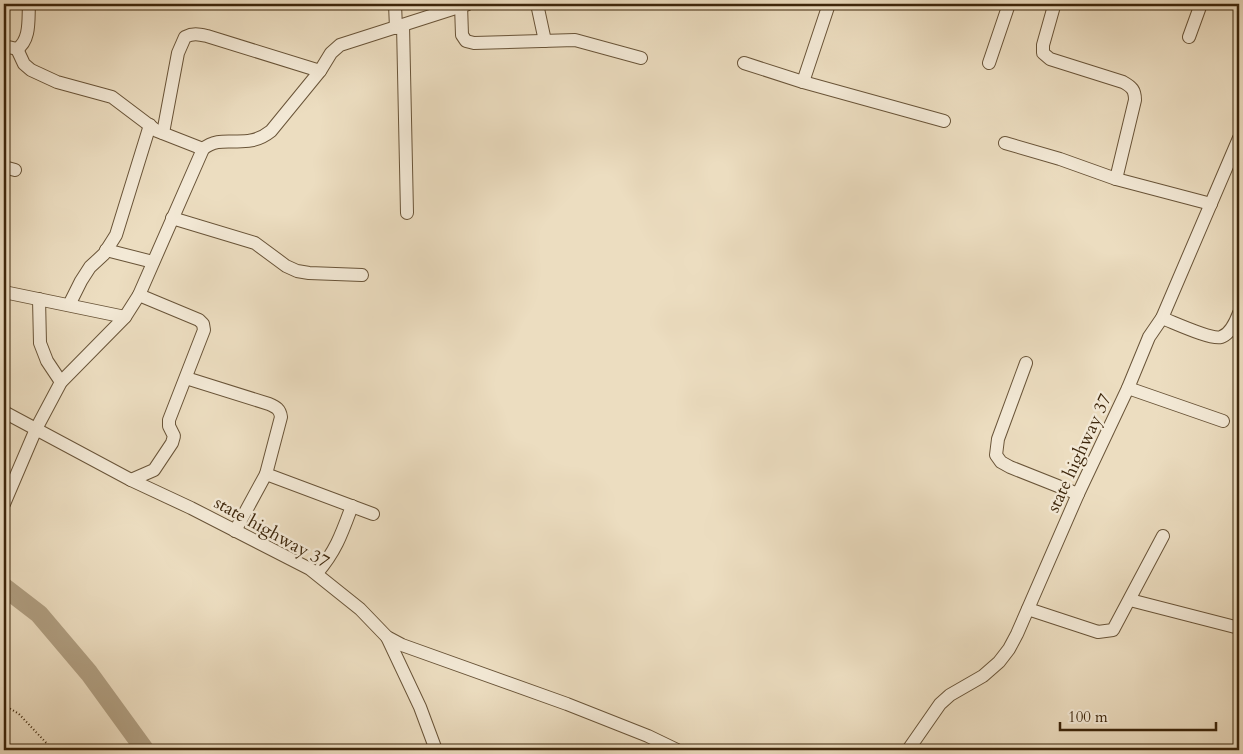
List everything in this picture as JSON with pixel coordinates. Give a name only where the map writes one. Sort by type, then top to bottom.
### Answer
[{"type":"street","points":[[17,49],[23,43],[27,31],[29,4]]},
{"type":"street","points":[[395,4],[399,26],[407,213]]},
{"type":"street","points":[[537,4],[545,41]]},
{"type":"street","points":[[804,82],[829,4]]},
{"type":"street","points":[[989,63],[1009,4]]},
{"type":"street","points":[[1189,37],[1201,4]]},
{"type":"street","points":[[4,504],[36,429],[61,382],[125,317],[139,295],[203,149],[210,143],[218,141],[246,142],[263,138],[271,131],[320,71],[331,53],[340,45],[465,5],[462,35],[466,41],[474,43],[582,41],[641,58]]},
{"type":"street","points":[[1054,6],[1043,44],[1043,53],[1050,59],[1123,82],[1135,92],[1135,100],[1116,179]]},
{"type":"street","points":[[163,133],[178,53],[185,37],[190,34],[197,33],[320,71]]},
{"type":"street","points":[[4,46],[17,49]]},
{"type":"street","points":[[17,49],[24,64],[31,70],[57,82],[112,97],[150,126],[203,149]]},
{"type":"street","points":[[744,63],[804,82],[944,121]]},
{"type":"street","points":[[69,305],[90,267],[106,250],[116,234],[150,126]]},
{"type":"street","name":"state highway 37","points":[[908,750],[940,704],[950,694],[983,676],[999,662],[1017,634],[1078,494],[1150,337],[1162,318],[1211,204],[1236,155],[1239,138]]},
{"type":"street","points":[[1005,143],[1060,159],[1116,179],[1211,204]]},
{"type":"street","points":[[172,218],[255,243],[286,266],[297,271],[362,275]]},
{"type":"street","points":[[106,250],[153,262]]},
{"type":"street","points":[[4,292],[125,317]]},
{"type":"street","points":[[131,480],[154,470],[172,442],[174,436],[169,426],[169,420],[204,330],[203,324],[199,320],[139,295]]},
{"type":"street","points":[[39,299],[40,343],[47,361],[61,382]]},
{"type":"street","points":[[1162,318],[1211,337],[1221,337],[1229,331],[1239,313]]},
{"type":"street","points":[[1026,362],[998,440],[996,455],[1001,462],[1010,467],[1078,494]]},
{"type":"street","points":[[186,378],[277,407],[280,412],[281,417],[266,474],[236,530]]},
{"type":"street","points":[[1128,388],[1223,421]]},
{"type":"street","name":"state highway 37","points":[[4,412],[131,480],[236,530],[317,573],[360,609],[387,637],[402,645],[567,704],[648,736],[677,750]]},
{"type":"street","points":[[266,474],[373,514]]},
{"type":"street","points":[[317,573],[334,552],[352,506]]},
{"type":"street","points":[[1028,609],[1098,632],[1113,630],[1163,536]]},
{"type":"street","points":[[1130,600],[1239,628]]},
{"type":"street","points":[[387,637],[420,707],[436,750]]},
{"type":"path","points":[[4,705],[19,714],[53,750]]},
{"type":"waterway","points":[[4,587],[39,614],[89,673],[145,750]]}]
